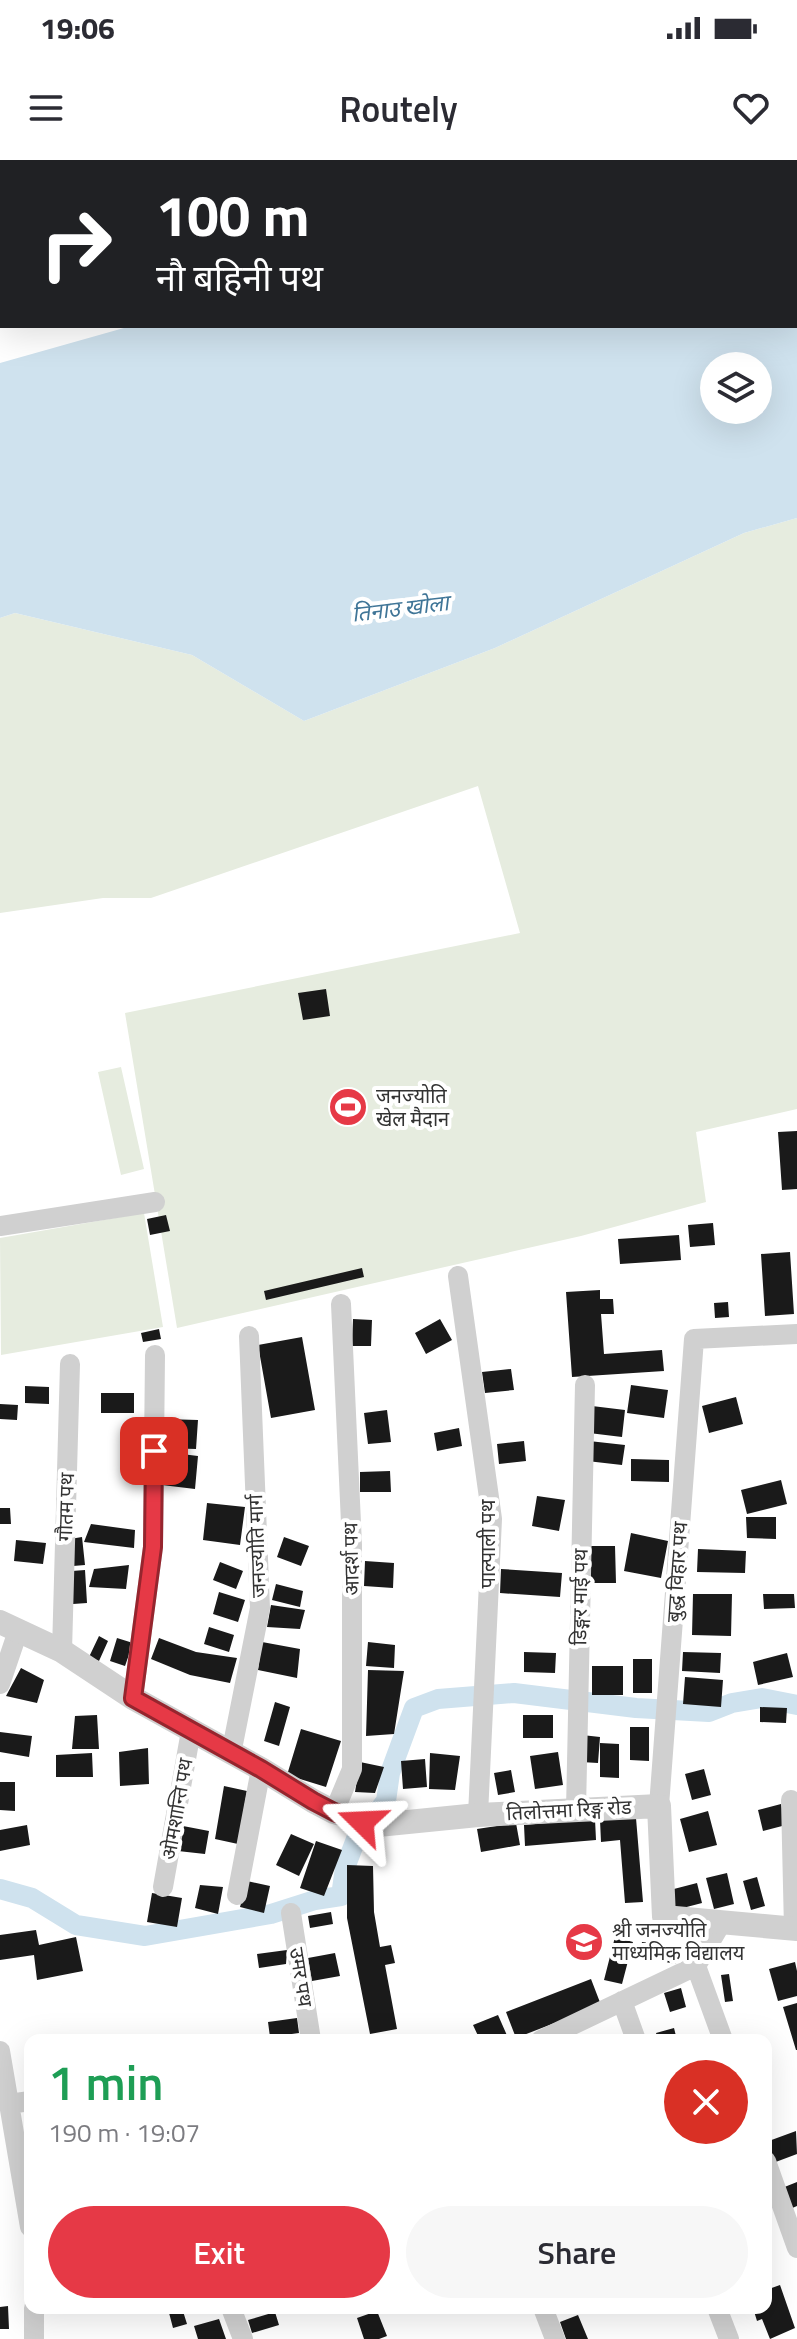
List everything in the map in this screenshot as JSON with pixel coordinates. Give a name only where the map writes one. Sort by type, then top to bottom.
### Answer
[{"type":"street","points":[[0,1226],[155,1202]]},
{"type":"street","name":"पाल्पाली पथ","points":[[458,1276],[492,1519],[478,1815]]},
{"type":"street","name":"आदर्श पथ","points":[[334,1812],[352,1769],[352,1545],[341,1304]]},
{"type":"street","name":"बुद्ध विहार पथ","points":[[659,1806],[694,1339],[797,1334]]},
{"type":"street","name":"जनज्योति मार्ग","points":[[231,1754],[260,1608],[249,1336]]},
{"type":"street","points":[[133,1698],[153,1547],[155,1355]]},
{"type":"street","name":"गौतम पथ","points":[[62,1651],[70,1364]]},
{"type":"street","name":"डिङ्गर माई पथ","points":[[576,1810],[585,1385]]},
{"type":"street","points":[[0,1684],[9,1627]]},
{"type":"street","name":"तिलोत्तमा रिङ्ग रोड","points":[[9,1627],[62,1651],[133,1698],[334,1812],[370,1823],[659,1806],[664,1917],[796,1929]]},
{"type":"street","name":"ओमशान्ति पथ","points":[[163,1887],[191,1731]]},
{"type":"street","points":[[237,1895],[261,1769]]},
{"type":"street","points":[[791,1800],[796,1929]]},
{"type":"street","name":"उमर पथ","points":[[291,1913],[310,2034]]},
{"type":"street","points":[[553,2034],[696,1966],[722,1922]]},
{"type":"street","points":[[696,1966],[721,2034]]},
{"type":"street","points":[[622,2001],[634,2034]]},
{"type":"street","points":[[0,2051],[20,2103],[24,2153]]},
{"type":"street","points":[[772,2178],[797,2248]]},
{"type":"street","points":[[34,2314],[34,2339]]},
{"type":"street","points":[[233,2314],[243,2339]]},
{"type":"street","points":[[545,2314],[555,2339]]},
{"type":"street","points":[[719,2314],[729,2339]]},
{"type":"shaded area","points":[[797,518],[797,1109],[696,1132],[706,1202],[581,1236],[177,1328],[125,1013],[520,933],[478,786],[151,898],[103,898],[0,913],[0,618],[15,613],[192,655],[304,721],[495,648],[744,533]]},
{"type":"shaded area","points":[[121,1067],[144,1169],[121,1175],[98,1072]]},
{"type":"shaded area","points":[[144,1213],[163,1327],[1,1355],[0,1238]]},
{"type":"water","name":"तिनाउ खोला","points":[[124,328],[797,328],[797,518],[744,533],[495,648],[304,721],[192,655],[15,613],[0,618],[0,363]]},
{"type":"building","points":[[326,989],[330,1016],[303,1020],[298,993]]},
{"type":"building","points":[[797,1131],[797,1189],[782,1190],[778,1132]]},
{"type":"building","points":[[166,1215],[170,1231],[150,1235],[147,1219]]},
{"type":"building","points":[[713,1223],[715,1245],[690,1247],[688,1225]]},
{"type":"building","points":[[679,1235],[681,1260],[620,1264],[618,1239]]},
{"type":"building","points":[[790,1252],[794,1314],[765,1316],[761,1254]]},
{"type":"building","points":[[362,1268],[364,1277],[266,1300],[264,1291]]},
{"type":"building","points":[[600,1290],[600,1299],[613,1299],[614,1314],[601,1314],[604,1354],[662,1350],[664,1371],[572,1377],[566,1292]]},
{"type":"building","points":[[728,1302],[729,1317],[715,1318],[714,1303]]},
{"type":"building","points":[[353,1319],[372,1320],[371,1346],[352,1346]]},
{"type":"building","points":[[440,1319],[452,1340],[426,1354],[415,1333]]},
{"type":"building","points":[[159,1329],[161,1339],[143,1342],[141,1333]]},
{"type":"building","points":[[302,1337],[315,1410],[271,1418],[258,1345]]},
{"type":"building","points":[[511,1369],[514,1390],[485,1393],[482,1372]]},
{"type":"building","points":[[631,1385],[668,1390],[664,1418],[627,1413]]},
{"type":"building","points":[[25,1386],[49,1387],[49,1404],[25,1403]]},
{"type":"building","points":[[101,1393],[134,1393],[134,1413],[101,1413]]},
{"type":"building","points":[[736,1397],[743,1424],[709,1433],[702,1406]]},
{"type":"building","points":[[0,1404],[18,1405],[17,1420],[0,1419]]},
{"type":"building","points":[[592,1406],[625,1410],[622,1437],[589,1433]]},
{"type":"building","points":[[387,1410],[391,1442],[368,1444],[364,1413]]},
{"type":"building","points":[[164,1419],[198,1420],[196,1449],[163,1448]]},
{"type":"building","points":[[459,1428],[462,1446],[437,1451],[434,1433]]},
{"type":"building","points":[[524,1441],[526,1461],[499,1464],[497,1444]]},
{"type":"building","points":[[589,1441],[625,1445],[622,1465],[587,1461]]},
{"type":"building","points":[[165,1452],[198,1456],[195,1489],[162,1485]]},
{"type":"building","points":[[631,1459],[669,1460],[669,1482],[631,1481]]},
{"type":"building","points":[[390,1471],[391,1492],[360,1492],[360,1472]]},
{"type":"building","points":[[781,1480],[787,1504],[747,1514],[741,1490]]},
{"type":"building","points":[[537,1496],[565,1500],[559,1531],[532,1526]]},
{"type":"building","points":[[207,1503],[245,1507],[240,1545],[203,1540]]},
{"type":"building","points":[[0,1508],[10,1508],[11,1524],[0,1524]]},
{"type":"building","points":[[746,1517],[776,1517],[776,1539],[747,1538]]},
{"type":"building","points":[[91,1524],[135,1530],[134,1548],[84,1542]]},
{"type":"building","points":[[631,1533],[668,1541],[661,1578],[624,1571]]},
{"type":"building","points":[[82,1537],[85,1565],[73,1566],[70,1539]]},
{"type":"building","points":[[284,1537],[309,1546],[301,1566],[277,1557]]},
{"type":"building","points":[[16,1540],[46,1543],[43,1564],[14,1561]]},
{"type":"building","points":[[589,1546],[615,1546],[616,1583],[590,1583]]},
{"type":"building","points":[[698,1549],[746,1551],[745,1573],[697,1572]]},
{"type":"building","points":[[365,1561],[394,1563],[393,1588],[364,1586]]},
{"type":"building","points":[[220,1562],[243,1571],[236,1589],[213,1580]]},
{"type":"building","points":[[129,1565],[126,1589],[89,1587],[94,1569]]},
{"type":"building","points":[[501,1569],[562,1573],[560,1597],[500,1593]]},
{"type":"building","points":[[85,1570],[87,1603],[73,1604],[72,1571]]},
{"type":"building","points":[[276,1584],[303,1591],[300,1607],[272,1600]]},
{"type":"building","points":[[219,1592],[245,1600],[238,1622],[213,1614]]},
{"type":"building","points":[[693,1594],[732,1594],[731,1636],[692,1635]]},
{"type":"building","points":[[763,1594],[794,1594],[795,1608],[764,1609]]},
{"type":"building","points":[[271,1605],[305,1610],[300,1629],[267,1627]]},
{"type":"building","points":[[209,1627],[234,1635],[229,1652],[204,1644]]},
{"type":"building","points":[[99,1636],[108,1641],[99,1661],[89,1657]]},
{"type":"building","points":[[117,1638],[133,1643],[125,1666],[110,1661]]},
{"type":"building","points":[[159,1638],[196,1652],[237,1658],[230,1683],[190,1675],[151,1659]]},
{"type":"building","points":[[262,1642],[300,1649],[297,1678],[258,1670]]},
{"type":"building","points":[[368,1642],[395,1645],[394,1668],[366,1666]]},
{"type":"building","points":[[524,1652],[556,1653],[555,1673],[524,1672]]},
{"type":"building","points":[[683,1652],[721,1653],[720,1673],[682,1671]]},
{"type":"building","points":[[787,1653],[793,1677],[758,1685],[753,1662]]},
{"type":"building","points":[[633,1659],[652,1659],[652,1693],[633,1693]]},
{"type":"building","points":[[592,1666],[623,1666],[623,1695],[592,1695]]},
{"type":"building","points":[[21,1668],[44,1680],[37,1703],[6,1696]]},
{"type":"building","points":[[368,1670],[404,1671],[394,1734],[366,1736]]},
{"type":"building","points":[[685,1677],[723,1680],[721,1707],[683,1704]]},
{"type":"building","points":[[275,1702],[290,1707],[279,1746],[264,1741]]},
{"type":"building","points":[[760,1707],[787,1708],[786,1723],[760,1722]]},
{"type":"building","points":[[97,1715],[99,1749],[72,1749],[75,1716]]},
{"type":"building","points":[[523,1715],[553,1715],[553,1738],[523,1738]]},
{"type":"building","points":[[630,1727],[649,1727],[649,1761],[630,1760]]},
{"type":"building","points":[[301,1729],[341,1741],[326,1787],[287,1775]]},
{"type":"building","points":[[0,1732],[32,1736],[29,1757],[0,1752]]},
{"type":"building","points":[[582,1735],[600,1737],[598,1763],[581,1762]]},
{"type":"building","points":[[600,1743],[619,1744],[619,1778],[600,1777]]},
{"type":"building","points":[[148,1748],[149,1784],[120,1786],[119,1752]]},
{"type":"building","points":[[558,1752],[563,1785],[535,1789],[530,1756]]},
{"type":"building","points":[[92,1753],[93,1777],[56,1777],[56,1755]]},
{"type":"building","points":[[430,1753],[460,1756],[455,1790],[429,1789]]},
{"type":"building","points":[[425,1759],[427,1787],[403,1789],[401,1761]]},
{"type":"building","points":[[360,1762],[384,1767],[375,1793],[355,1792]]},
{"type":"building","points":[[704,1769],[711,1795],[692,1800],[685,1774]]},
{"type":"building","points":[[511,1770],[515,1792],[498,1795],[494,1773]]},
{"type":"building","points":[[0,1782],[15,1782],[15,1811],[0,1810]]},
{"type":"building","points":[[224,1786],[247,1791],[238,1844],[215,1839]]},
{"type":"building","points":[[781,1804],[786,1825],[763,1831],[758,1810]]},
{"type":"building","points":[[708,1811],[717,1845],[689,1852],[680,1819]]},
{"type":"building","points":[[636,1818],[643,1902],[625,1903],[620,1840],[601,1842],[600,1820]]},
{"type":"building","points":[[595,1819],[596,1840],[525,1846],[524,1825]]},
{"type":"building","points":[[516,1823],[520,1845],[481,1852],[477,1829]]},
{"type":"building","points":[[27,1825],[30,1845],[0,1851],[0,1830]]},
{"type":"building","points":[[183,1826],[209,1831],[205,1854],[178,1851]]},
{"type":"building","points":[[291,1834],[314,1844],[299,1876],[276,1865]]},
{"type":"building","points":[[316,1841],[342,1850],[324,1896],[300,1888]]},
{"type":"building","points":[[347,1865],[373,1866],[374,1912],[380,1947],[391,1945],[395,1963],[385,1965],[397,2029],[370,2034],[347,1918]]},
{"type":"building","points":[[727,1873],[734,1904],[714,1909],[706,1878]]},
{"type":"building","points":[[757,1877],[765,1906],[751,1910],[743,1881]]},
{"type":"building","points":[[247,1881],[270,1886],[264,1913],[240,1907]]},
{"type":"building","points":[[697,1883],[702,1903],[675,1910],[670,1890]]},
{"type":"building","points":[[200,1885],[223,1887],[218,1914],[195,1908]]},
{"type":"building","points":[[152,1893],[182,1898],[177,1927],[147,1922]]},
{"type":"building","points":[[331,1912],[333,1924],[310,1928],[308,1916]]},
{"type":"building","points":[[36,1930],[39,1945],[76,1937],[83,1971],[37,1980],[34,1955],[0,1960],[0,1935]]},
{"type":"building","points":[[615,1937],[633,1942],[622,1984],[604,1980]]},
{"type":"building","points":[[642,1942],[678,1946],[676,1964],[639,1957]]},
{"type":"building","points":[[287,1950],[286,1964],[259,1968],[257,1954]]},
{"type":"building","points":[[335,1953],[340,1976],[312,1981],[308,1958]]},
{"type":"building","points":[[795,1962],[797,1996],[778,2001],[769,1969]]},
{"type":"building","points":[[729,1974],[733,2001],[725,2002],[721,1975]]},
{"type":"building","points":[[591,1979],[601,2005],[526,2034],[514,2034],[506,2012]]},
{"type":"building","points":[[681,1988],[686,2007],[670,2012],[664,1993]]},
{"type":"building","points":[[797,2003],[797,2050],[796,2050],[783,2007]]},
{"type":"building","points":[[498,2015],[506,2034],[477,2034],[473,2025]]},
{"type":"building","points":[[297,2018],[299,2033],[270,2034],[268,2022]]},
{"type":"building","points":[[674,2028],[676,2034],[656,2034]]},
{"type":"building","points":[[796,2131],[797,2154],[773,2163],[772,2140]]},
{"type":"building","points":[[797,2182],[797,2206],[790,2209],[782,2188]]},
{"type":"building","points":[[780,2285],[795,2328],[770,2339],[762,2319],[757,2321],[755,2314],[772,2314],[772,2288]]},
{"type":"building","points":[[8,2306],[9,2329],[0,2329],[0,2307]]},
{"type":"building","points":[[169,2314],[184,2314],[187,2324],[173,2328]]},
{"type":"building","points":[[276,2314],[279,2325],[252,2333],[248,2320]]},
{"type":"building","points":[[378,2314],[387,2336],[364,2339],[357,2318]]},
{"type":"building","points":[[578,2315],[588,2339],[566,2339],[560,2322]]},
{"type":"building","points":[[219,2319],[226,2339],[198,2339],[194,2326]]},
{"type":"waterway","points":[[0,1889],[32,1898],[76,1925],[145,1936],[271,1914],[315,1900],[341,1896],[345,1868],[356,1839],[386,1801],[390,1773],[414,1708],[438,1699],[514,1693],[636,1708],[709,1712],[732,1703],[762,1698],[797,1705]]},
{"type":"place","name":"जनज्योति खेल मैदान","points":[[348,1107]]},
{"type":"place","name":"श्री जनज्योति माध्यमिक विद्यालय","points":[[584,1942]]},
{"type":"route","points":[[154,1451],[153,1547],[133,1698],[313,1801],[362,1822]]}]
